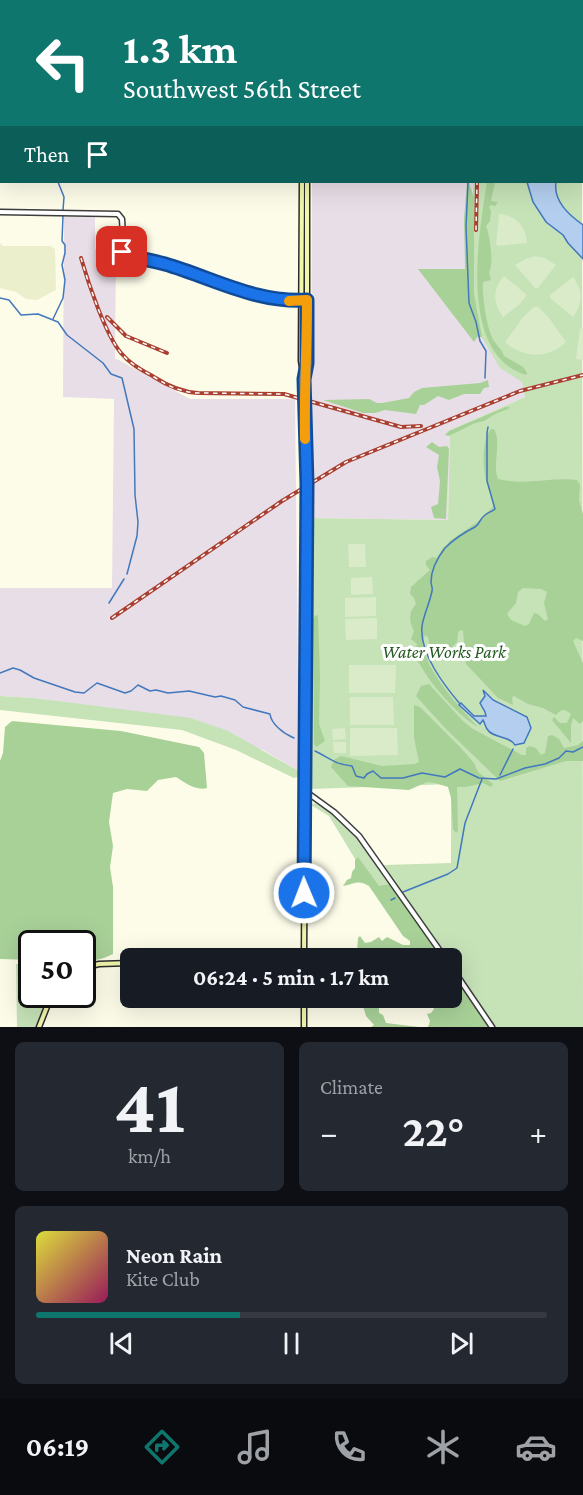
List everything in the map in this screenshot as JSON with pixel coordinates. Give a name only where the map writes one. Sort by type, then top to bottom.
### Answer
[{"type":"main road","points":[[302,183],[301,361],[304,379],[307,484],[304,948]]},
{"type":"main road","points":[[304,379],[307,363],[307,183]]},
{"type":"main road","points":[[96,965],[120,963]]},
{"type":"main road","points":[[39,1027],[46,1008]]},
{"type":"main road","points":[[304,1008],[304,1027]]},
{"type":"street","points":[[0,212],[118,214],[122,219],[124,256],[164,264],[253,295],[283,300],[307,300]]},
{"type":"street","points":[[305,791],[334,812],[359,836],[438,948]]},
{"type":"street","points":[[462,983],[492,1027]]},
{"type":"shaded area","points":[[312,183],[473,183],[471,289],[523,382],[525,397],[450,430],[448,520],[311,518],[313,472]]},
{"type":"shaded area","points":[[64,217],[95,217],[95,249],[116,249],[115,358],[190,399],[295,399],[299,771],[263,750],[121,710],[34,698],[0,696],[0,588],[112,588],[114,399],[63,397]]},
{"type":"green space","points":[[467,183],[469,183],[474,198],[474,294],[482,337],[477,337],[474,342],[418,269],[465,269],[464,218]]},
{"type":"green space","name":"Water Works Park","points":[[473,183],[582,183],[583,1027],[494,1027],[462,980],[462,948],[440,948],[395,885],[384,865],[451,863],[451,784],[311,789],[311,518],[448,520],[450,430],[525,397],[522,382],[500,368],[476,327],[471,289]]},
{"type":"green space","points":[[487,183],[495,183],[491,201],[498,202],[495,206],[489,207],[490,221],[486,226],[490,242],[491,280],[483,282],[486,316],[492,338],[504,356],[523,367],[526,375],[504,363],[490,343],[481,318],[478,290],[480,231]]},
{"type":"green space","points":[[499,214],[519,222],[525,231],[527,243],[498,246],[496,244]]},
{"type":"green space","points":[[0,243],[3,246],[51,246],[55,249],[56,290],[37,300],[26,299],[16,292],[0,288]]},
{"type":"green space","points":[[535,256],[545,258],[556,265],[538,288],[535,288],[515,265]]},
{"type":"green space","points":[[504,276],[527,295],[519,305],[503,317],[497,307],[495,296],[497,286]]},
{"type":"green space","points":[[573,277],[579,287],[580,302],[573,317],[550,298],[550,295]]},
{"type":"green space","points":[[534,307],[538,307],[549,318],[566,342],[552,352],[528,354],[512,348],[505,342],[524,316]]},
{"type":"green space","points":[[583,328],[583,360],[576,359],[580,329]]},
{"type":"green space","points":[[488,380],[489,387],[484,388],[480,394],[464,394],[449,400],[438,396],[420,405],[416,414],[385,410],[363,413],[323,400],[369,399],[382,403],[409,398],[422,388],[480,383]]},
{"type":"green space","points":[[510,407],[484,421],[449,436],[445,435],[449,431]]},
{"type":"green space","points":[[491,429],[494,429],[497,440],[496,473],[498,479],[517,482],[577,480],[580,485],[579,500],[583,514],[583,641],[576,638],[573,641],[583,663],[583,721],[580,724],[573,718],[571,743],[552,720],[554,717],[560,723],[567,723],[571,714],[565,710],[556,715],[514,696],[512,697],[513,705],[498,698],[466,664],[463,631],[460,630],[457,642],[445,654],[435,654],[425,635],[423,645],[426,658],[441,684],[478,727],[441,694],[424,672],[414,652],[417,644],[411,639],[414,631],[410,617],[416,604],[410,594],[411,587],[430,570],[426,561],[432,557],[437,558],[451,540],[476,523],[493,507],[484,463],[484,448]],"holes":[[[523,588],[541,589],[547,592],[544,603],[548,619],[545,621],[534,613],[529,624],[525,626],[511,620],[507,614],[516,603],[518,592]]]},
{"type":"green space","points":[[432,442],[439,447],[447,446],[449,449],[446,519],[434,518],[431,507],[438,504],[440,481],[437,467],[439,455],[426,447]]},
{"type":"green space","points":[[348,544],[365,544],[366,567],[349,567]]},
{"type":"green space","points":[[372,577],[373,594],[351,595],[351,578]]},
{"type":"green space","points":[[376,597],[376,616],[345,617],[345,598]]},
{"type":"green space","points":[[318,615],[319,724],[325,741],[316,747],[314,744],[313,619]]},
{"type":"green space","points":[[377,618],[377,639],[346,640],[345,619]]},
{"type":"green space","points":[[349,665],[396,665],[395,693],[349,693]]},
{"type":"green space","points":[[429,684],[473,729],[522,755],[526,755],[526,748],[530,746],[536,748],[541,755],[545,753],[548,736],[552,735],[559,739],[564,748],[578,745],[583,741],[583,761],[566,761],[500,781],[445,728],[416,696],[421,686]]},
{"type":"green space","points":[[0,696],[34,698],[191,718],[228,731],[299,771],[298,777],[294,778],[236,750],[182,730],[0,710]]},
{"type":"green space","points":[[350,697],[393,697],[394,725],[350,725]]},
{"type":"green space","points":[[414,705],[420,707],[459,746],[474,763],[478,772],[493,784],[491,787],[483,783],[457,787],[458,831],[456,833],[453,829],[448,787],[427,782],[409,790],[348,786],[331,767],[334,760],[341,756],[382,766],[419,762],[414,738]]},
{"type":"green space","points":[[12,721],[121,731],[199,747],[204,753],[207,788],[195,787],[176,777],[158,780],[147,791],[127,789],[113,793],[109,822],[113,846],[110,867],[113,887],[113,954],[96,960],[96,930],[18,930],[18,960],[0,959],[0,761],[3,753],[5,727]]},
{"type":"green space","points":[[345,728],[346,739],[333,740],[332,729]]},
{"type":"green space","points":[[350,728],[397,728],[398,755],[350,756]]},
{"type":"green space","points":[[333,742],[346,742],[346,753],[334,753]]},
{"type":"green space","points":[[315,803],[334,815],[356,837],[433,948],[363,872],[329,816],[311,805]]},
{"type":"green space","points":[[358,857],[379,886],[390,884],[435,948],[357,948],[360,936],[365,943],[379,937],[382,941],[387,937],[403,945],[410,945],[410,941],[403,936],[369,886],[359,882],[343,886],[351,878],[355,860]]},
{"type":"green space","points":[[16,964],[18,964],[18,1008],[47,1008],[39,1027],[17,1027]]},
{"type":"green space","points":[[462,986],[489,1027],[428,1027],[430,1021],[427,1014],[434,1009],[462,1008]]},
{"type":"green space","points":[[364,1008],[379,1008],[379,1013],[383,1015],[386,1023],[419,1027],[371,1027],[374,1025],[366,1016]]},
{"type":"water","points":[[527,183],[556,183],[560,201],[568,212],[583,225],[583,259],[563,235],[546,222],[533,202]]},
{"type":"water","points":[[483,690],[493,700],[527,717],[531,728],[524,743],[515,745],[493,734],[487,729],[483,720],[480,724],[459,705],[461,703],[474,716],[486,716],[480,703],[485,696]]},
{"type":"waterway","points":[[58,183],[64,197],[63,210]]},
{"type":"waterway","points":[[468,183],[466,227],[469,303],[480,341],[486,351],[485,378]]},
{"type":"waterway","points":[[53,319],[63,298],[65,280],[62,265],[65,253],[65,245],[62,241],[63,216]]},
{"type":"waterway","points":[[0,298],[9,300],[21,315],[38,314],[58,322],[67,335],[103,363],[111,374],[122,378],[134,429],[135,495],[138,522],[137,536],[127,574]]},
{"type":"waterway","points":[[460,704],[428,658],[424,647],[422,626],[432,590],[432,573],[440,555],[452,542],[477,526],[485,515],[495,509],[487,481],[488,427]]},
{"type":"waterway","points":[[109,603],[124,579]]},
{"type":"waterway","points":[[0,673],[13,668],[34,678],[84,693],[97,683],[125,693],[138,685],[150,691],[168,693],[189,691],[215,697],[221,696],[235,700],[243,707],[270,714],[279,728],[294,738]]},
{"type":"waterway","points":[[315,751],[336,762],[352,766],[356,776],[364,778],[373,771],[381,778],[403,778],[422,773],[445,777],[460,769],[479,778],[496,779],[525,768],[545,764],[559,758],[566,751],[573,752],[583,747]]},
{"type":"waterway","points":[[500,775],[513,749]]},
{"type":"waterway","points":[[403,892],[448,874],[457,868],[465,823],[482,779]]},
{"type":"waterway","points":[[391,900],[395,898]]},
{"type":"railway","points":[[476,230],[477,183]]},
{"type":"railway","points":[[81,258],[98,307],[115,344],[132,364],[170,386],[198,393],[284,394],[401,427],[421,426]]},
{"type":"railway","points":[[107,317],[126,336],[167,353]]},
{"type":"railway","points":[[112,618],[282,501],[346,462],[520,391],[583,375]]},
{"type":"slow traffic","points":[[289,301],[307,300],[307,363],[304,379],[305,439]]},
{"type":"route","points":[[122,252],[124,256],[164,264],[259,297],[307,300],[307,363],[304,379],[307,484],[304,893]]}]
